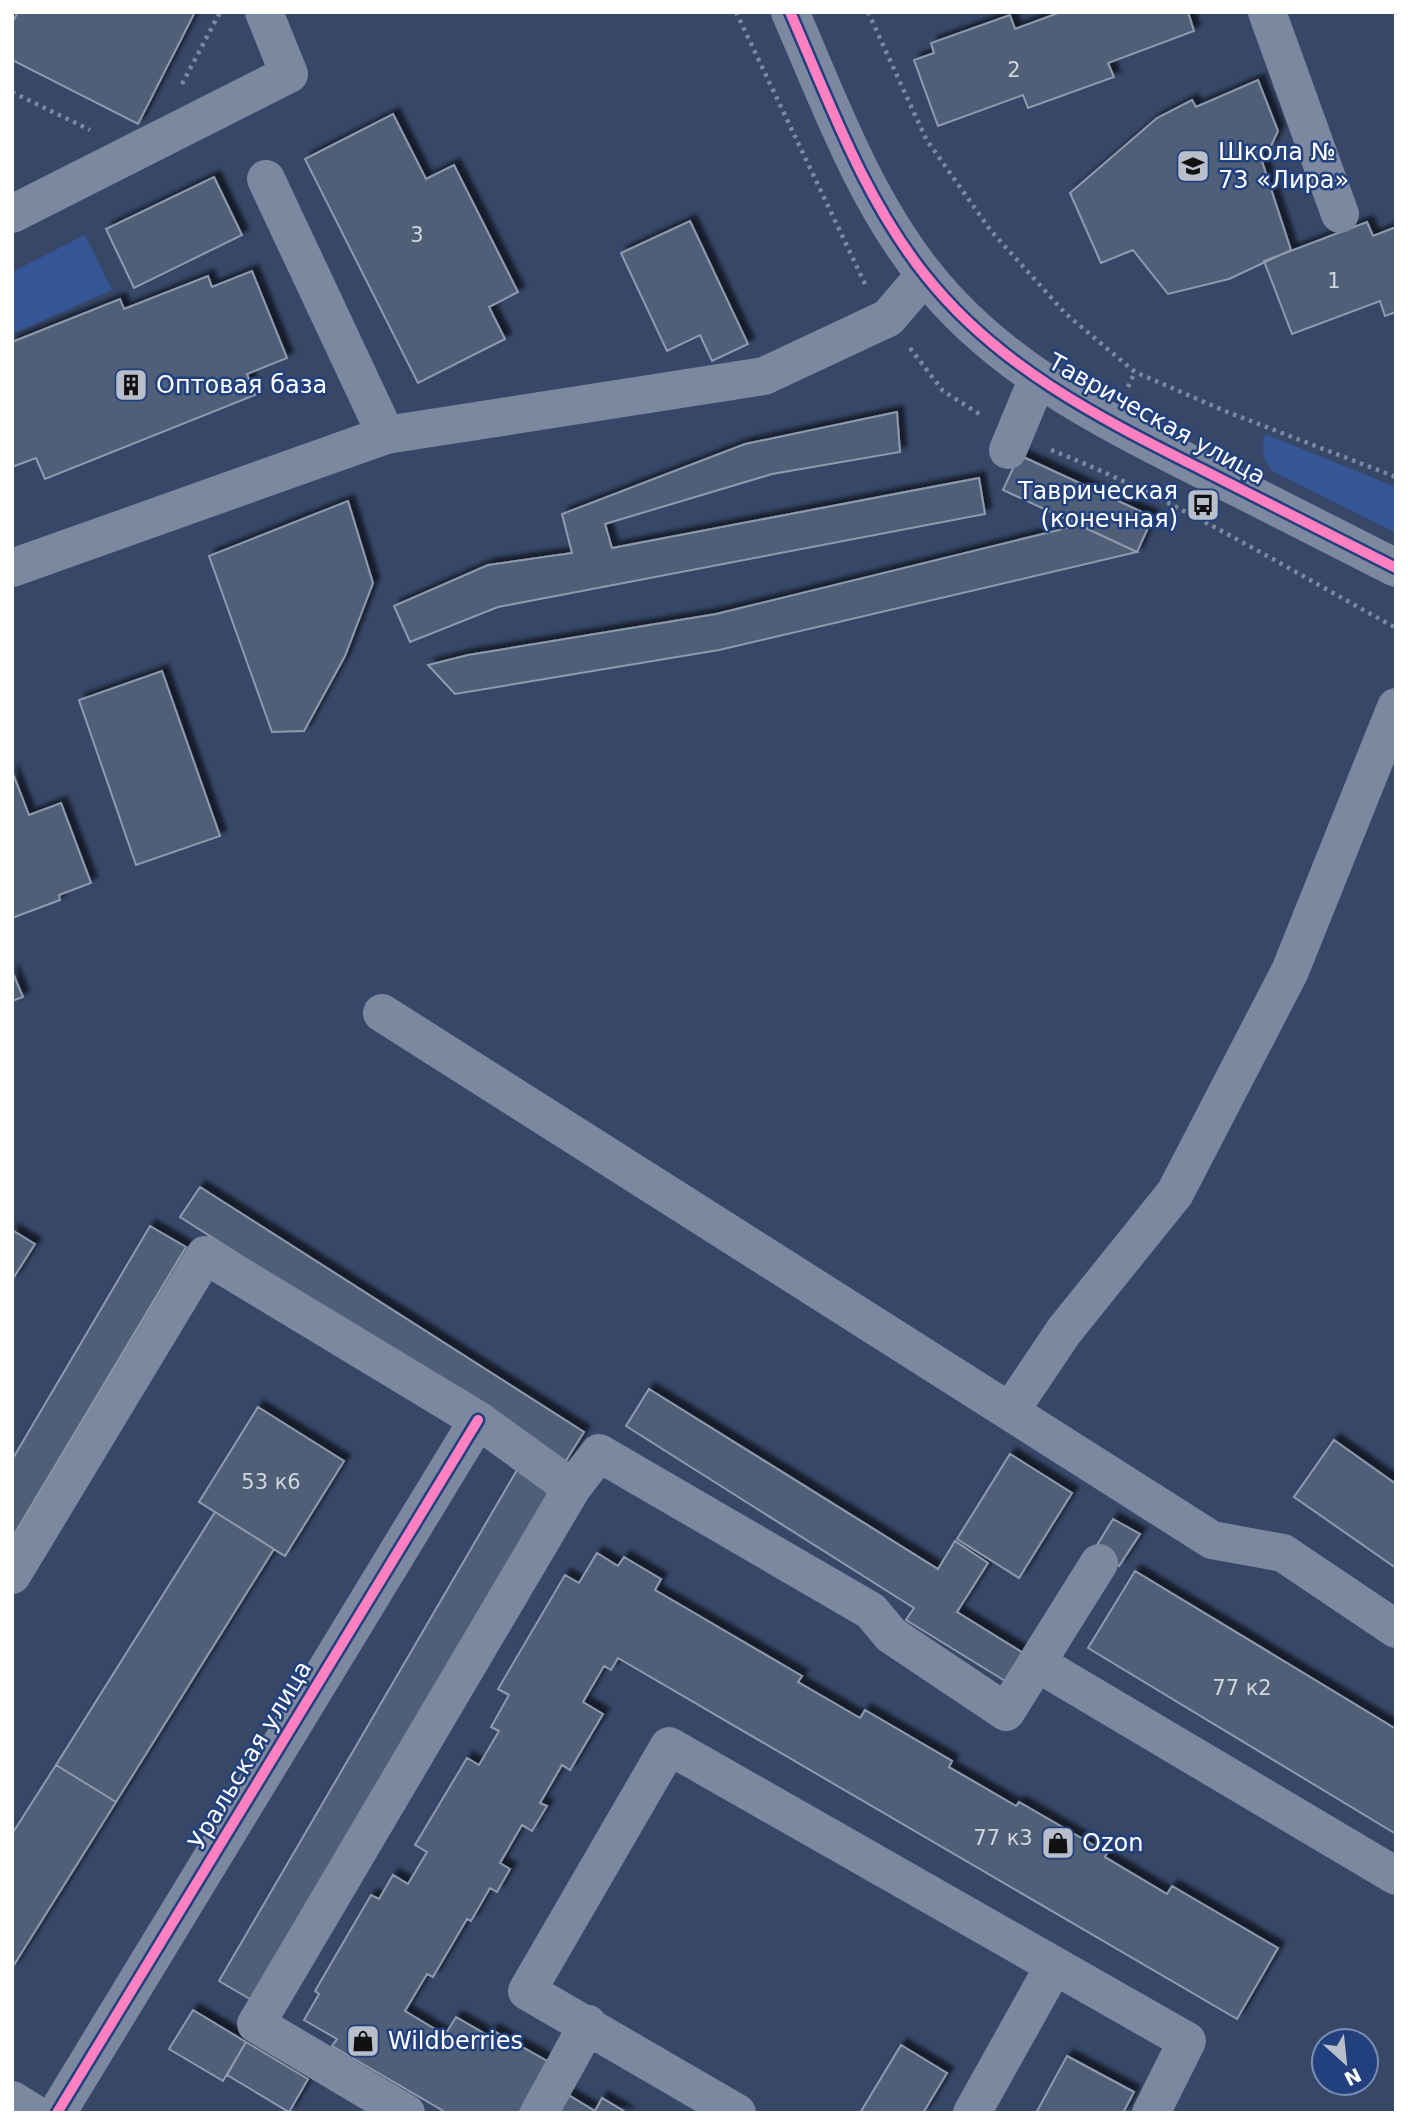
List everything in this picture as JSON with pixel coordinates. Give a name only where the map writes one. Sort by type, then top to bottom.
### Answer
[{"type":"street","points":[[12,214],[289,74],[264,12]]},
{"type":"street","name":"Таврическая улица","points":[[790,12],[835,116],[886,216],[925,275],[954,308],[1037,380],[1111,424],[1396,568]]},
{"type":"street","points":[[1267,12],[1339,214]]},
{"type":"street","points":[[266,179],[386,435]]},
{"type":"street","points":[[12,568],[386,435],[764,376],[888,318],[925,275]]},
{"type":"street","points":[[1008,450],[1037,380]]},
{"type":"street","points":[[1010,1410],[1064,1331],[1175,1193],[1290,971],[1396,707]]},
{"type":"street","points":[[382,1013],[1212,1540],[1283,1553],[1396,1629]]},
{"type":"street","points":[[12,1575],[205,1255],[478,1420],[572,1488]]},
{"type":"street","name":"Уральская улица","points":[[57,2113],[478,1420]]},
{"type":"street","points":[[406,2113],[256,2024],[572,1488],[599,1453],[871,1611],[891,1635],[1006,1712],[1099,1563]]},
{"type":"street","points":[[1037,1663],[1396,1876]]},
{"type":"street","points":[[737,2113],[588,2024],[527,1991],[668,1746],[1187,2041],[1151,2113]]},
{"type":"street","points":[[972,2113],[1054,1965]]},
{"type":"street","points":[[540,2113],[588,2024]]},
{"type":"street","points":[[12,2100],[33,2113]]},
{"type":"path","points":[[177,94],[220,12]]},
{"type":"path","points":[[868,12],[926,139],[991,231],[1066,314],[1135,372],[1225,411],[1396,477]]},
{"type":"path","points":[[12,92],[99,135]]},
{"type":"shaded area","points":[[85,235],[112,290],[12,334],[12,272]]},
{"type":"shaded area","points":[[1265,434],[1396,487],[1396,533],[1272,471],[1264,453]]},
{"type":"building","points":[[18,12],[195,12],[138,124],[12,60],[12,23]]},
{"type":"building","points":[[1061,12],[1188,12],[1194,31],[1108,63],[1114,77],[1028,108],[1023,95],[938,126],[914,60],[934,53],[931,43],[1010,15],[1015,29]]},
{"type":"building","points":[[1258,80],[1278,131],[1271,146],[1259,152],[1291,250],[1229,279],[1168,294],[1133,250],[1101,263],[1070,193],[1157,118],[1192,100],[1196,107]]},
{"type":"building","points":[[393,114],[426,179],[454,165],[518,292],[489,307],[505,339],[418,383],[305,159]]},
{"type":"building","points":[[214,177],[242,235],[134,288],[106,229]]},
{"type":"building","points":[[690,221],[748,344],[712,361],[700,335],[667,351],[621,253]]},
{"type":"building","points":[[1367,222],[1373,236],[1396,227],[1396,312],[1385,316],[1380,301],[1292,334],[1264,261]]},
{"type":"building","name":"Оптовая база","points":[[252,271],[287,358],[247,374],[255,395],[45,479],[36,458],[12,467],[12,342],[120,299],[124,309],[208,276],[212,287]]},
{"type":"building","points":[[897,412],[900,452],[772,474],[605,524],[612,548],[979,478],[985,514],[498,607],[410,642],[394,606],[488,565],[572,553],[562,514],[745,444]]},
{"type":"building","points":[[1019,455],[1153,517],[1137,552],[1003,490]]},
{"type":"building","points":[[348,501],[373,583],[345,656],[304,731],[272,732],[209,556]]},
{"type":"building","points":[[1079,525],[1137,552],[719,650],[455,694],[428,665],[468,655],[716,614]]},
{"type":"building","points":[[162,671],[220,836],[136,865],[79,700]]},
{"type":"building","points":[[12,771],[29,815],[61,803],[91,883],[59,895],[60,900],[12,918]]},
{"type":"building","points":[[12,971],[23,997],[12,1001]]},
{"type":"building","points":[[200,1187],[584,1432],[565,1462],[180,1217]]},
{"type":"building","points":[[150,1226],[186,1247],[12,1538],[12,1460]]},
{"type":"building","points":[[12,1230],[35,1244],[12,1280]]},
{"type":"building","points":[[649,1389],[938,1569],[955,1541],[988,1563],[957,1612],[1028,1656],[1010,1684],[906,1620],[914,1608],[626,1426]]},
{"type":"building","points":[[258,1407],[344,1461],[285,1556],[199,1502]]},
{"type":"building","points":[[1334,1440],[1396,1484],[1396,1568],[1294,1497]]},
{"type":"building","points":[[1010,1454],[1072,1493],[1019,1578],[957,1539]]},
{"type":"building","points":[[517,1470],[553,1491],[255,2002],[219,1981]]},
{"type":"building","points":[[215,1512],[274,1549],[116,1802],[56,1765]]},
{"type":"building","points":[[1113,1519],[1140,1534],[1119,1566],[1094,1550]]},
{"type":"building","points":[[597,1553],[618,1566],[624,1557],[661,1579],[655,1590],[802,1676],[798,1682],[860,1718],[865,1710],[952,1761],[949,1767],[1016,1806],[1019,1802],[1107,1853],[1105,1857],[1167,1894],[1172,1886],[1278,1948],[1237,2019],[618,1658],[611,1670],[604,1666],[583,1702],[603,1714],[570,1770],[562,1765],[540,1803],[547,1806],[532,1831],[522,1825],[500,1863],[510,1869],[497,1892],[490,1888],[471,1921],[467,1919],[433,1977],[427,1974],[405,2011],[445,2035],[456,2017],[489,2036],[492,2030],[549,2062],[519,2113],[447,2113],[332,2046],[337,2039],[304,2020],[319,1994],[315,1991],[371,1895],[379,1899],[393,1875],[408,1884],[427,1852],[415,1845],[467,1758],[479,1765],[499,1731],[491,1727],[509,1695],[498,1689],[565,1575],[579,1583]]},
{"type":"building","points":[[1135,1571],[1396,1729],[1396,1834],[1088,1648]]},
{"type":"building","points":[[56,1765],[116,1802],[12,1968],[12,1834]]},
{"type":"building","points":[[193,2010],[246,2042],[223,2081],[169,2049]]},
{"type":"building","points":[[246,2042],[308,2079],[289,2112],[227,2075]]},
{"type":"building","points":[[901,2045],[947,2073],[923,2113],[860,2113]]},
{"type":"building","points":[[1067,2056],[1134,2092],[1123,2113],[1036,2113]]},
{"type":"building","points":[[562,2091],[595,2111],[602,2098],[627,2113],[549,2113]]},
{"type":"cycle path","points":[[790,12],[849,148],[884,215],[926,276],[954,308],[985,337],[1018,364],[1089,410],[1396,568]]},
{"type":"cycle path","points":[[57,2113],[478,1420]]},
{"type":"place","name":"Школа № 73 «Лира»","points":[[1193,166]]},
{"type":"place","name":"Оптовая база","points":[[131,385]]},
{"type":"place","name":"Таврическая (конечная)","points":[[1203,505]]},
{"type":"place","name":"Ozon","points":[[1058,1843]]},
{"type":"place","name":"Wildberries","points":[[363,2041]]}]
